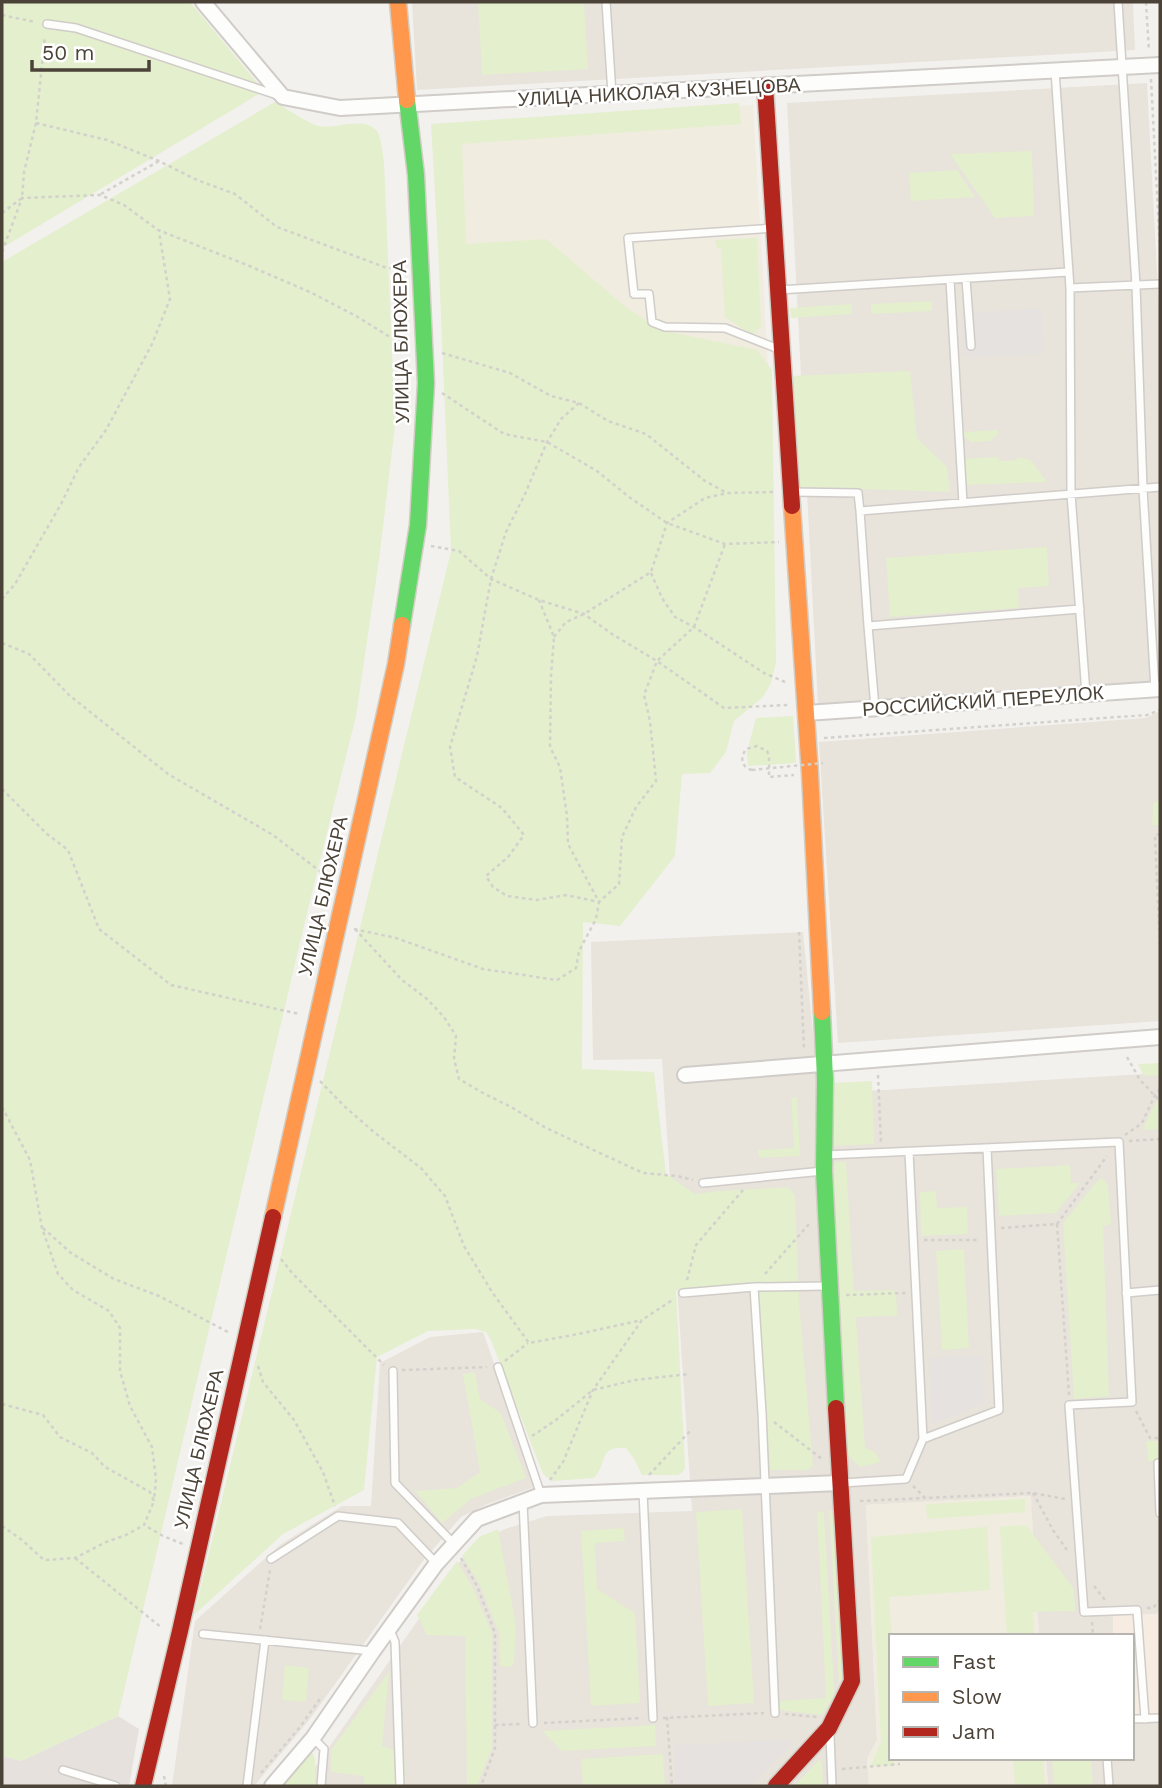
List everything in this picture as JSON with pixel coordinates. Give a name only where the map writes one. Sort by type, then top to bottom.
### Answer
[{"type":"street","points":[[203,2],[283,97]]},
{"type":"street","name":"УЛИЦА БЛЮХЕРА","points":[[143,1786],[396,664],[418,525],[426,383],[425,348],[416,176],[398,2]]},
{"type":"street","name":"УЛИЦА НИКОЛАЯ КУЗНЕЦОВА","points":[[283,97],[340,108],[1155,65]]},
{"type":"street","points":[[765,86],[805,702],[816,768],[829,1291],[852,1681],[829,1728],[776,1786]]},
{"type":"street","name":"РОССИЙСКИЙ ПЕРЕУЛОК","points":[[805,702],[875,708],[1158,689]]},
{"type":"street","points":[[685,1075],[1160,1037]]},
{"type":"street","points":[[272,1786],[313,1738],[436,1563],[456,1549],[477,1519],[541,1495],[840,1483]]},
{"type":"lane","points":[[606,2],[612,94]]},
{"type":"lane","points":[[1118,2],[1136,285],[1143,489],[1158,689]]},
{"type":"lane","points":[[47,24],[76,28],[283,97]]},
{"type":"lane","points":[[1055,71],[1070,288],[1071,494],[1086,694]]},
{"type":"lane","points":[[775,228],[628,238],[634,294],[649,294],[652,322],[665,327],[725,328],[783,351]]},
{"type":"lane","points":[[779,290],[1069,272]]},
{"type":"lane","points":[[966,279],[971,346]]},
{"type":"lane","points":[[950,280],[963,503]]},
{"type":"lane","points":[[1070,288],[1160,284]]},
{"type":"lane","points":[[860,511],[1160,488]]},
{"type":"lane","points":[[793,492],[858,493],[875,708]]},
{"type":"lane","points":[[869,626],[1080,609]]},
{"type":"lane","points":[[703,1183],[753,1178],[882,1153],[1119,1142],[1132,1402],[1069,1405],[1084,1612],[1137,1610],[1145,1719]]},
{"type":"lane","points":[[923,1439],[999,1410],[986,1149]]},
{"type":"lane","points":[[840,1483],[906,1479],[923,1439],[909,1152]]},
{"type":"lane","points":[[683,1293],[754,1287],[829,1291]]},
{"type":"lane","points":[[754,1287],[775,1713]]},
{"type":"lane","points":[[1126,1293],[1160,1290]]},
{"type":"lane","points":[[498,1367],[541,1495]]},
{"type":"lane","points":[[393,1371],[395,1483],[456,1549]]},
{"type":"lane","points":[[1158,1463],[1160,1513]]},
{"type":"lane","points":[[638,1491],[653,1718]]},
{"type":"lane","points":[[523,1502],[533,1723]]},
{"type":"lane","points":[[271,1559],[338,1516],[398,1522],[436,1563]]},
{"type":"lane","points":[[390,1630],[396,1654],[400,1786]]},
{"type":"lane","points":[[203,1634],[373,1651]]},
{"type":"lane","points":[[247,1786],[262,1640]]},
{"type":"lane","points":[[1134,1719],[1160,1718]]},
{"type":"lane","points":[[829,1728],[832,1786]]},
{"type":"lane","points":[[313,1738],[324,1749],[321,1786]]},
{"type":"lane","points":[[1107,1760],[1109,1786]]},
{"type":"lane","points":[[63,1770],[116,1786]]},
{"type":"path","points":[[1146,2],[1155,65],[1160,250]]},
{"type":"path","points":[[2,15],[47,24],[36,123],[24,172],[22,198],[2,252]]},
{"type":"path","points":[[36,123],[107,140],[159,161],[197,180],[235,194],[277,227],[387,268],[421,267]]},
{"type":"path","points":[[100,195],[159,161]]},
{"type":"path","points":[[2,213],[22,198],[100,195],[124,205],[158,230],[310,292],[390,337],[510,373],[551,396],[579,403],[608,421],[646,434],[705,481],[727,493]]},
{"type":"path","points":[[2,599],[15,584],[79,467],[106,430],[152,344],[170,299],[158,230]]},
{"type":"path","points":[[434,388],[503,433],[547,442],[597,471],[667,523],[724,544],[796,542]]},
{"type":"path","points":[[579,403],[561,419],[547,442],[506,532],[491,579],[477,656],[450,747],[455,777],[502,808],[524,835],[508,857],[486,876],[493,887],[507,895],[537,900],[566,895],[599,902]]},
{"type":"path","points":[[554,637],[566,622],[584,614],[651,572],[667,523],[705,498],[727,493],[793,492]]},
{"type":"path","points":[[347,928],[396,938],[483,968],[557,980],[576,968],[579,951],[596,919],[599,902],[619,884],[622,837],[636,807],[656,781],[650,721],[644,695],[657,661],[694,627],[724,544]]},
{"type":"path","points":[[430,545],[458,551],[491,579],[539,600],[584,614],[724,708],[805,702]]},
{"type":"path","points":[[651,572],[662,598],[675,617],[805,702]]},
{"type":"path","points":[[539,600],[554,637],[550,747],[560,767],[568,844],[599,902]]},
{"type":"path","points":[[2,643],[29,654],[69,695],[168,774],[273,835],[326,876]]},
{"type":"path","points":[[821,738],[1147,715],[1160,710]]},
{"type":"path","points":[[816,768],[752,770],[743,763],[743,754],[746,749],[757,746],[767,751],[769,777],[816,768]]},
{"type":"path","points":[[2,789],[47,834],[68,850],[99,929],[171,985],[286,1011]]},
{"type":"path","points":[[1160,834],[1155,835],[1160,948]]},
{"type":"path","points":[[355,929],[402,980],[427,999],[444,1017],[456,1036],[454,1059],[459,1079],[546,1128],[643,1173],[677,1176],[703,1183]]},
{"type":"path","points":[[1127,1058],[1140,1080],[1160,1101]]},
{"type":"path","points":[[314,1073],[344,1106],[421,1168],[445,1196],[464,1246],[492,1292],[529,1343]]},
{"type":"path","points":[[878,1075],[882,1153]]},
{"type":"path","points":[[1069,1405],[1057,1224],[1119,1142],[1142,1123],[1160,1089]]},
{"type":"path","points":[[2,1107],[30,1160],[42,1227],[58,1275],[73,1290],[109,1311],[120,1328],[120,1371],[130,1406],[152,1447],[156,1479],[154,1501],[144,1525],[75,1558],[44,1560],[22,1540],[2,1527]]},
{"type":"path","points":[[1119,1142],[1160,1139]]},
{"type":"path","points":[[687,1280],[696,1245],[753,1178]]},
{"type":"path","points":[[754,1287],[811,1223]]},
{"type":"path","points":[[991,1228],[1057,1224]]},
{"type":"path","points":[[42,1227],[71,1252],[114,1279],[159,1296],[250,1344],[263,1382],[294,1420],[323,1472],[338,1516]]},
{"type":"path","points":[[914,1240],[992,1240]]},
{"type":"path","points":[[279,1257],[380,1363],[393,1371],[498,1367],[529,1343],[642,1320],[683,1293]]},
{"type":"path","points":[[829,1291],[916,1293]]},
{"type":"path","points":[[541,1495],[563,1462],[593,1390],[642,1320]]},
{"type":"path","points":[[523,1442],[593,1390],[635,1380],[689,1374]]},
{"type":"path","points":[[1132,1402],[1150,1438],[1160,1438]]},
{"type":"path","points":[[2,1404],[43,1415],[60,1437],[92,1453],[105,1467],[150,1492],[154,1501]]},
{"type":"path","points":[[762,1413],[824,1461]]},
{"type":"path","points":[[638,1491],[692,1429]]},
{"type":"path","points":[[906,1479],[925,1498]]},
{"type":"path","points":[[860,1501],[1033,1493],[1076,1501]]},
{"type":"path","points":[[144,1525],[198,1550]]},
{"type":"path","points":[[456,1549],[477,1586],[495,1633],[495,1748],[481,1786]]},
{"type":"path","points":[[75,1558],[162,1627]]},
{"type":"path","points":[[262,1640],[271,1559]]},
{"type":"path","points":[[1137,1610],[1153,1608],[1160,1600]]},
{"type":"path","points":[[667,1717],[672,1786]]},
{"type":"path","points":[[831,1770],[900,1763]]},
{"type":"shaded area","points":[[412,2],[1133,2],[1135,50],[417,90]]},
{"type":"shaded area","points":[[1147,83],[1160,329],[1160,680],[818,705],[787,103]]},
{"type":"shaded area","points":[[753,105],[772,480],[470,347],[460,125]]},
{"type":"shaded area","points":[[1041,309],[1043,354],[963,357],[961,313]]},
{"type":"shaded area","points":[[1160,711],[1160,1021],[838,1043],[819,742],[1146,718]]},
{"type":"shaded area","points":[[803,932],[819,1094],[1160,1073],[1160,1611],[1157,1614],[1113,1616],[1113,1634],[1039,1634],[1030,1496],[866,1505],[877,1740],[867,1759],[869,1786],[302,1786],[453,1570],[480,1541],[505,1529],[547,1516],[692,1511],[662,1059],[593,1060],[591,942]]},
{"type":"shaded area","points":[[483,1332],[537,1486],[461,1517],[422,1562],[310,1719],[254,1786],[172,1786],[195,1621],[280,1545],[342,1506],[371,1506],[380,1363],[430,1337]]},
{"type":"shaded area","points":[[983,1355],[985,1403],[932,1424],[929,1358]]},
{"type":"shaded area","points":[[1031,1496],[1039,1634],[889,1634],[889,1760],[1046,1760],[1048,1786],[869,1786],[867,1759],[877,1740],[866,1505]]},
{"type":"shaded area","points":[[1160,1611],[1160,1715],[1134,1716],[1134,1634],[1113,1634],[1113,1616],[1157,1614]]},
{"type":"shaded area","points":[[1160,1715],[1160,1786],[1048,1786],[1046,1760],[1134,1760],[1134,1716]]},
{"type":"shaded area","points":[[118,1716],[139,1729],[129,1786],[2,1786],[2,1756],[21,1761]]},
{"type":"shaded area","points":[[796,1740],[750,1786],[676,1786],[674,1745]]},
{"type":"green space","points":[[2,2],[190,2],[264,91],[2,248]]},
{"type":"green space","points":[[478,2],[584,2],[588,69],[482,75]]},
{"type":"green space","points":[[275,102],[319,126],[359,123],[373,127],[379,136],[384,161],[395,425],[380,553],[356,716],[118,1716],[21,1761],[2,1756],[2,262]]},
{"type":"green space","points":[[739,103],[741,124],[462,144],[466,244],[546,239],[627,308],[660,330],[757,350],[772,370],[776,663],[771,683],[763,697],[734,721],[726,752],[710,773],[682,774],[675,856],[620,926],[583,922],[582,1069],[654,1072],[666,1174],[695,1194],[788,1187],[795,1195],[799,1301],[813,1466],[808,1470],[770,1470],[758,1298],[751,1282],[676,1290],[685,1467],[678,1475],[642,1475],[626,1448],[617,1448],[607,1452],[594,1478],[552,1481],[543,1474],[486,1332],[475,1329],[428,1331],[377,1357],[364,1490],[283,1534],[194,1615],[451,551],[431,124]]},
{"type":"green space","points":[[1032,151],[1034,216],[995,218],[950,154]]},
{"type":"green space","points":[[957,170],[975,197],[911,201],[909,173]]},
{"type":"green space","points":[[757,238],[761,326],[752,335],[725,317],[721,248],[717,248],[715,240]]},
{"type":"green space","points":[[932,301],[932,311],[871,314],[871,304]]},
{"type":"green space","points":[[852,304],[852,314],[791,318],[790,308]]},
{"type":"green space","points":[[910,371],[917,438],[947,467],[950,492],[798,487],[788,376]]},
{"type":"green space","points":[[997,430],[999,433],[990,441],[971,442],[962,435],[964,432]]},
{"type":"green space","points":[[998,457],[999,461],[1017,460],[1017,457],[1031,460],[1047,482],[966,485],[965,459]]},
{"type":"green space","points":[[1047,547],[1049,586],[1018,588],[1019,608],[890,617],[886,558]]},
{"type":"green space","points":[[793,716],[796,763],[748,766],[747,752],[756,718]]},
{"type":"green space","points":[[1160,800],[1160,825],[1152,825],[1153,803]]},
{"type":"green space","points":[[1160,1063],[1160,1075],[1144,1076],[1138,1064]]},
{"type":"green space","points":[[872,1081],[874,1144],[834,1146],[831,1083]]},
{"type":"green space","points":[[797,1097],[800,1156],[759,1158],[758,1150],[794,1148],[791,1098]]},
{"type":"green space","points":[[1157,1100],[1160,1104],[1160,1129],[1142,1130]]},
{"type":"green space","points":[[830,1162],[846,1162],[854,1291],[896,1292],[897,1315],[856,1317],[865,1448],[875,1452],[881,1462],[860,1467],[843,1451]]},
{"type":"green space","points":[[1070,1165],[1071,1183],[1080,1183],[1056,1213],[999,1216],[996,1169]]},
{"type":"green space","points":[[1102,1178],[1108,1186],[1111,1224],[1103,1226],[1109,1396],[1074,1399],[1063,1223]]},
{"type":"green space","points":[[936,1191],[937,1208],[967,1207],[968,1234],[921,1236],[920,1192]]},
{"type":"green space","points":[[964,1249],[969,1348],[942,1350],[936,1251]]},
{"type":"green space","points":[[475,1372],[480,1399],[501,1413],[526,1478],[471,1499],[442,1523],[415,1491],[457,1488],[480,1472],[463,1374]]},
{"type":"green space","points":[[1146,1441],[1160,1441],[1160,1461],[1148,1461]]},
{"type":"green space","points":[[1025,1499],[1025,1512],[927,1519],[926,1504]]},
{"type":"green space","points":[[742,1509],[754,1703],[708,1706],[696,1512]]},
{"type":"green space","points":[[824,1511],[834,1695],[822,1715],[779,1710],[779,1701],[826,1698],[817,1512]]},
{"type":"green space","points":[[829,1511],[834,1511],[843,1677],[839,1684]]},
{"type":"green space","points":[[1026,1525],[1074,1589],[1075,1611],[1033,1612],[1034,1634],[1007,1634],[1000,1527]]},
{"type":"green space","points":[[987,1527],[990,1590],[889,1597],[892,1634],[889,1634],[889,1760],[894,1760],[893,1766],[871,1766],[881,1742],[871,1537]]},
{"type":"green space","points":[[624,1528],[625,1541],[595,1543],[597,1589],[635,1613],[640,1703],[591,1706],[581,1531]]},
{"type":"green space","points":[[498,1529],[516,1625],[514,1663],[510,1667],[500,1666],[499,1633],[480,1585],[462,1556],[479,1537]]},
{"type":"green space","points":[[457,1561],[472,1586],[492,1633],[492,1748],[477,1786],[467,1786],[465,1636],[426,1635],[417,1615]]},
{"type":"green space","points":[[285,1665],[309,1668],[306,1702],[282,1700]]},
{"type":"green space","points":[[389,1672],[382,1746],[404,1753],[406,1786],[364,1786],[364,1776],[331,1772],[331,1750]]},
{"type":"green space","points":[[655,1725],[656,1746],[562,1751],[542,1731]]},
{"type":"green space","points":[[310,1747],[315,1760],[316,1786],[274,1786]]},
{"type":"green space","points":[[663,1754],[665,1786],[583,1786],[581,1759]]},
{"type":"green space","points":[[820,1759],[823,1786],[794,1786]]},
{"type":"green space","points":[[1013,1760],[1043,1760],[1045,1786],[1015,1786]]},
{"type":"green space","points":[[1052,1760],[1091,1760],[1093,1786],[1054,1786]]},
{"type":"traffic: fast","points":[[402,625],[418,525],[426,383],[416,175],[407,100]]},
{"type":"traffic: fast","points":[[822,1012],[825,1079],[824,1171],[836,1408]]},
{"type":"traffic: slow","points":[[398,2],[407,100]]},
{"type":"traffic: slow","points":[[792,506],[810,774],[822,1012]]},
{"type":"traffic: slow","points":[[273,1217],[396,664],[402,625]]},
{"type":"traffic: jam","points":[[765,86],[792,506]]},
{"type":"traffic: jam","points":[[143,1786],[273,1217]]},
{"type":"traffic: jam","points":[[776,1786],[829,1728],[852,1681],[836,1408]]}]
